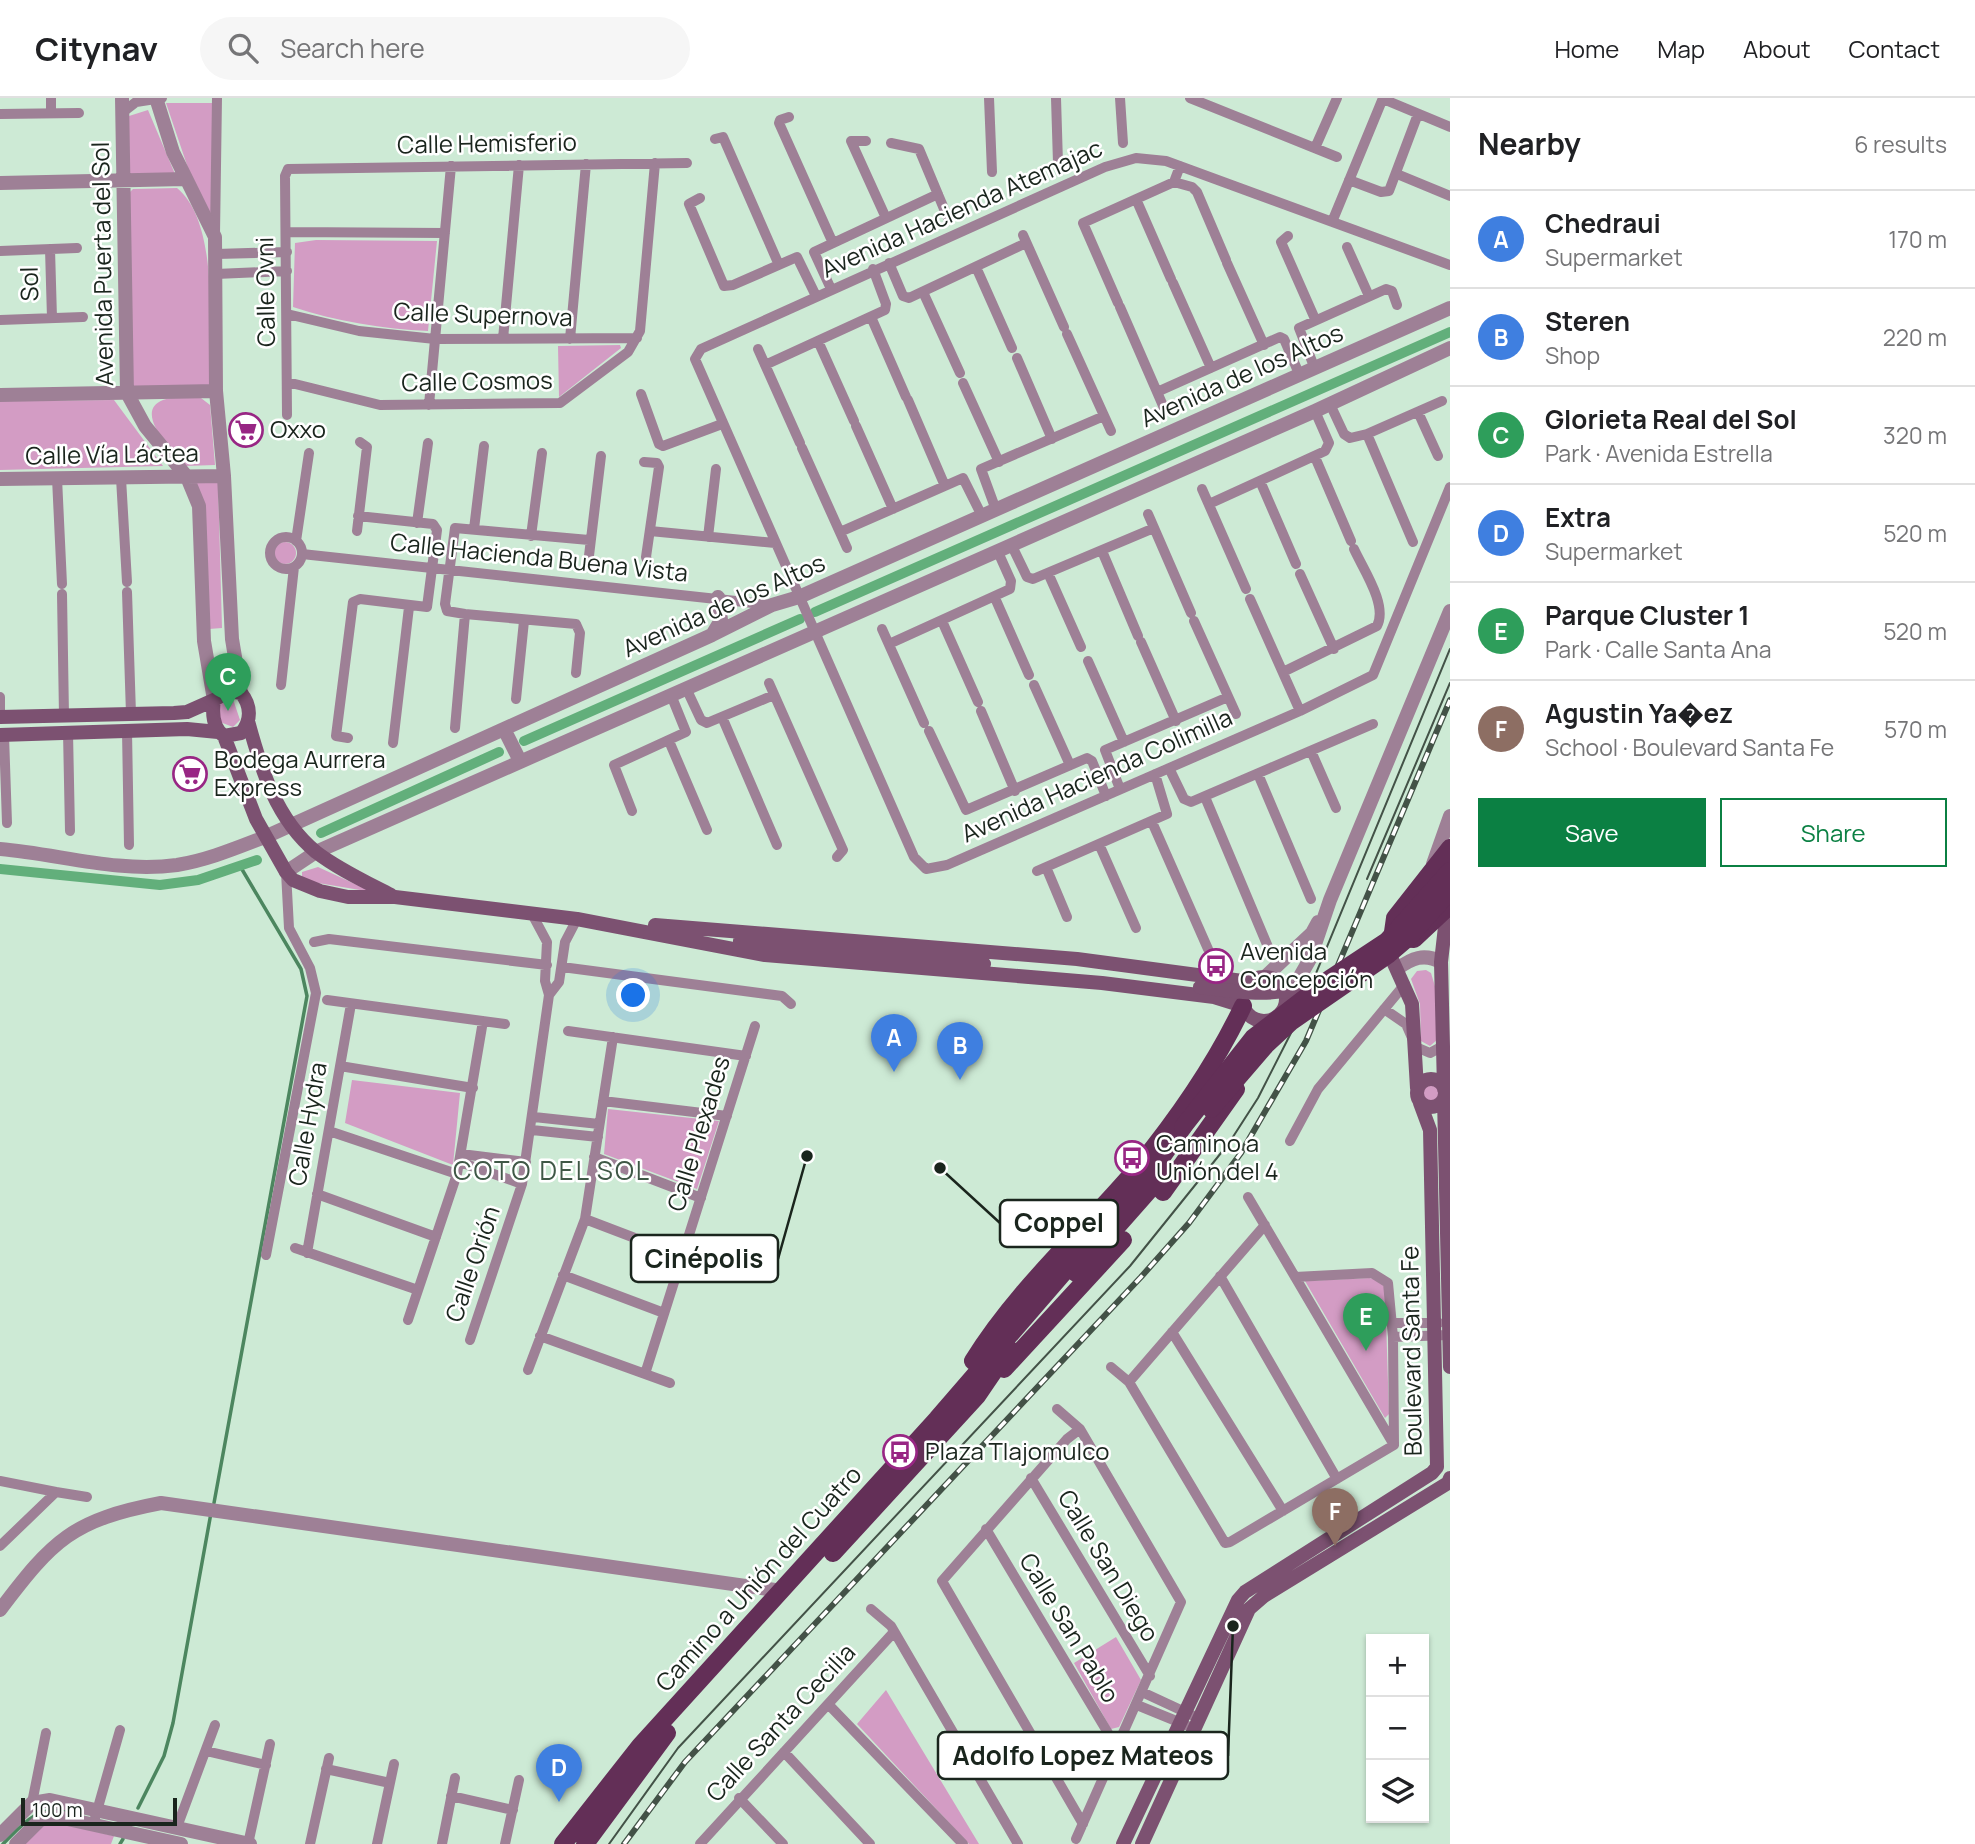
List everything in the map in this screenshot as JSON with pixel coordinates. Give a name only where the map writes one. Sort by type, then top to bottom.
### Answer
[{"type":"main road","points":[[0,717],[187,712],[214,700],[224,692],[241,692],[249,708],[248,721],[261,768],[279,807],[292,825],[316,852],[395,897]]},
{"type":"main road","points":[[214,700],[214,717],[237,778],[265,837],[293,880],[320,891],[348,897],[395,897],[577,919],[1077,959],[1250,982],[1265,977],[1278,981],[1287,999],[1279,1016],[1233,1094],[1182,1169],[1105,1260],[977,1396]]},
{"type":"main road","points":[[2,735],[187,729],[221,734],[241,733],[248,721]]},
{"type":"main road","points":[[1447,851],[1392,925],[1398,938],[1413,939],[1449,901]]},
{"type":"main road","points":[[641,931],[1253,994],[1284,994],[1331,978],[1387,941],[1450,873]]},
{"type":"main road","name":"Boulevard Santa Fe","points":[[1449,901],[1441,962],[1450,1367]]},
{"type":"main road","name":"Camino a Unión del Cuatro","points":[[563,1844],[640,1746],[937,1419],[1248,1063],[1292,1021],[1409,937],[1449,901]]},
{"type":"main road","points":[[577,919],[765,955],[1102,983],[1214,997],[1243,1006]]},
{"type":"main road","name":"Boulevard Santa Fe","points":[[1142,1844],[1231,1611],[1245,1592],[1432,1474],[1437,1467],[1430,1130],[1419,1096],[1412,1004],[1386,945],[1392,925]]},
{"type":"main road","name":"Camino a Unión del Cuatro","points":[[585,1844],[664,1736],[977,1396],[1029,1323],[1133,1212],[1253,1038],[1331,978]]},
{"type":"main road","points":[[1250,982],[1242,993],[1246,1013],[1259,1021],[1279,1016]]},
{"type":"main road","points":[[937,1419],[981,1349],[1024,1291],[1139,1166],[1225,1043],[1243,1006]]},
{"type":"main road","points":[[1431,1079],[1439,1082],[1444,1094],[1433,1107],[1419,1096],[1422,1081],[1431,1079]]},
{"type":"main road","name":"Boulevard Santa Fe","points":[[1123,1844],[1249,1609],[1264,1596],[1449,1481]]},
{"type":"street","points":[[51,98],[51,113]]},
{"type":"street","points":[[156,98],[173,152],[215,237]]},
{"type":"street","points":[[122,105],[162,98]]},
{"type":"street","points":[[217,98],[216,391],[224,476],[232,639],[241,692]]},
{"type":"street","points":[[989,98],[992,172]]},
{"type":"street","points":[[1056,98],[1058,163]]},
{"type":"street","points":[[1120,98],[1124,143]]},
{"type":"street","points":[[1190,98],[1337,157]]},
{"type":"street","points":[[1315,148],[1337,98]]},
{"type":"street","points":[[1332,222],[1383,98],[1450,127]]},
{"type":"street","name":"Avenida Puerta del Sol","points":[[122,105],[127,393],[145,426],[187,477],[199,506],[204,641],[214,700]]},
{"type":"street","points":[[0,114],[79,113]]},
{"type":"street","points":[[1349,180],[1384,193],[1389,191],[1418,114]]},
{"type":"street","points":[[789,117],[779,123],[832,242]]},
{"type":"street","points":[[715,139],[723,137],[779,265]]},
{"type":"street","points":[[866,141],[851,141],[886,218]]},
{"type":"street","points":[[891,143],[919,149],[947,216]]},
{"type":"street","name":"Avenida Hacienda Atemajac","points":[[695,355],[701,349],[831,289],[1105,167],[1150,158],[1180,166],[1450,265]]},
{"type":"street","points":[[637,338],[642,324],[655,163]]},
{"type":"street","name":"Calle Hemisferio","points":[[288,169],[687,163]]},
{"type":"street","points":[[570,339],[586,164]]},
{"type":"street","points":[[503,339],[519,165]]},
{"type":"street","points":[[429,405],[451,166]]},
{"type":"street","points":[[1174,182],[1180,166]]},
{"type":"street","name":"Calle Ovni","points":[[287,415],[285,176],[288,169]]},
{"type":"street","points":[[1397,174],[1450,196]]},
{"type":"street","points":[[0,183],[185,179]]},
{"type":"street","points":[[1164,408],[1083,223],[1174,182],[1192,187],[1197,192],[1264,345]]},
{"type":"street","points":[[831,289],[814,252],[938,194]]},
{"type":"street","points":[[699,198],[689,204],[722,284],[726,287],[798,257],[816,296]]},
{"type":"street","points":[[1136,200],[1211,368]]},
{"type":"street","points":[[286,232],[445,233]]},
{"type":"street","points":[[1288,236],[1281,242],[1315,319]]},
{"type":"street","points":[[889,263],[905,297],[923,292],[976,267],[1024,239],[1111,431]]},
{"type":"street","points":[[1347,247],[1369,296]]},
{"type":"street","name":"Sol","points":[[0,251],[76,248]]},
{"type":"street","name":"Sol","points":[[50,249],[52,318]]},
{"type":"street","points":[[216,254],[287,252]]},
{"type":"street","points":[[976,267],[1052,439]]},
{"type":"street","points":[[765,365],[872,317],[887,306],[873,270]]},
{"type":"street","points":[[216,274],[287,271]]},
{"type":"street","points":[[1315,369],[1297,330],[1315,319],[1390,289],[1397,305]]},
{"type":"street","points":[[923,292],[999,462]]},
{"type":"street","name":"Avenida de los Altos","points":[[0,849],[85,862],[165,866],[208,858],[265,837],[712,635],[772,605],[799,597],[1450,308]]},
{"type":"street","name":"Calle Supernova","points":[[287,314],[359,331],[435,339],[637,338]]},
{"type":"street","points":[[0,320],[83,317]]},
{"type":"street","points":[[872,317],[945,486]]},
{"type":"street","points":[[1157,392],[1282,337],[1300,376]]},
{"type":"street","name":"Calle Cosmos","points":[[287,382],[380,404],[560,403],[628,352],[637,338]]},
{"type":"street","points":[[818,341],[893,509]]},
{"type":"street","points":[[267,1255],[316,993],[310,968],[289,928],[286,872],[316,852],[1012,546],[1450,348]]},
{"type":"street","points":[[758,349],[847,548]]},
{"type":"street","name":"Avenida Hacienda Colimilla","points":[[695,355],[695,362],[919,866],[935,870],[1361,682],[1377,670],[1450,487]]},
{"type":"street","points":[[0,395],[216,391]]},
{"type":"street","name":"Calle Vía Láctea","points":[[145,426],[147,409],[156,393]]},
{"type":"street","points":[[641,394],[659,444],[663,446],[723,424]]},
{"type":"street","points":[[1330,404],[1345,436],[1367,434],[1442,401]]},
{"type":"street","points":[[1209,504],[1315,457],[1329,446],[1315,411]]},
{"type":"street","points":[[1418,412],[1438,456]]},
{"type":"street","points":[[989,513],[979,471],[1104,416]]},
{"type":"street","points":[[1367,434],[1413,542]]},
{"type":"street","points":[[356,531],[367,447],[360,442]]},
{"type":"street","points":[[417,523],[428,443]]},
{"type":"street","points":[[474,529],[484,446]]},
{"type":"street","points":[[281,684],[294,567],[302,554],[296,541],[309,453]]},
{"type":"street","points":[[531,536],[542,453]]},
{"type":"street","points":[[588,564],[601,456]]},
{"type":"street","points":[[1283,672],[1372,631],[1379,622],[1381,612],[1315,457]]},
{"type":"street","points":[[645,462],[657,463],[659,467],[646,556],[651,571]]},
{"type":"street","points":[[708,537],[716,469]]},
{"type":"street","name":"Calle Vía Láctea","points":[[0,479],[224,476]]},
{"type":"street","points":[[57,478],[64,716]]},
{"type":"street","points":[[121,478],[131,714]]},
{"type":"street","points":[[840,533],[966,479],[989,513]]},
{"type":"street","points":[[1260,481],[1334,649]]},
{"type":"street","points":[[1202,489],[1300,710]]},
{"type":"street","points":[[1148,514],[1236,714]]},
{"type":"street","points":[[348,738],[336,736],[355,600],[426,607],[433,569],[436,526],[358,516]]},
{"type":"street","points":[[1012,546],[1029,578],[1048,573],[1154,528]]},
{"type":"street","points":[[576,673],[578,626],[465,614],[449,611],[445,607],[454,530],[474,529],[589,540]]},
{"type":"street","points":[[650,531],[775,543]]},
{"type":"street","points":[[294,567],[280,568],[273,562],[270,554],[272,545],[279,539],[288,537],[296,541]]},
{"type":"street","points":[[1102,551],[1177,721]]},
{"type":"street","points":[[889,644],[995,598],[1012,587],[998,552]]},
{"type":"street","name":"Calle Hacienda Buena Vista","points":[[302,554],[718,597],[772,605]]},
{"type":"street","points":[[1048,573],[1081,647]]},
{"type":"street","points":[[712,635],[721,620],[718,597]]},
{"type":"street","points":[[995,598],[1070,765]]},
{"type":"street","points":[[393,743],[409,607]]},
{"type":"street","points":[[1287,999],[1310,959],[1330,900],[1450,611]]},
{"type":"street","points":[[455,728],[465,614]]},
{"type":"street","points":[[516,699],[524,621]]},
{"type":"street","points":[[942,621],[1015,790]]},
{"type":"street","points":[[882,629],[966,810],[1070,765],[1091,759],[1106,796]]},
{"type":"street","points":[[1088,661],[1124,742]]},
{"type":"street","points":[[769,682],[843,850],[837,857]]},
{"type":"street","points":[[686,688],[702,722],[709,722],[774,695]]},
{"type":"street","points":[[632,811],[614,765],[686,732],[671,695]]},
{"type":"street","points":[[0,697],[0,717]]},
{"type":"street","points":[[1120,789],[1104,752],[1228,697]]},
{"type":"street","points":[[722,717],[777,845]]},
{"type":"street","points":[[1169,768],[1185,801],[1205,797],[1373,724]]},
{"type":"street","points":[[504,729],[520,761]]},
{"type":"street","points":[[127,731],[129,845]]},
{"type":"street","points":[[68,732],[70,831]]},
{"type":"street","points":[[2,735],[6,823]]},
{"type":"street","points":[[669,741],[707,830]]},
{"type":"street","points":[[1311,751],[1336,808]]},
{"type":"street","points":[[1068,917],[1042,869],[1152,822],[1169,811],[1155,774]]},
{"type":"street","points":[[1258,774],[1310,883],[1311,899]]},
{"type":"street","points":[[1205,797],[1271,954]]},
{"type":"street","points":[[1152,822],[1208,949]]},
{"type":"street","points":[[1447,823],[1450,873]]},
{"type":"street","points":[[1431,870],[1447,823]]},
{"type":"street","points":[[1099,844],[1136,928]]},
{"type":"street","points":[[1265,977],[1312,933],[1330,900]]},
{"type":"street","name":"Calle Orión","points":[[470,1340],[523,1184],[534,1117],[549,995],[545,981],[547,942],[532,914]]},
{"type":"street","name":"Calle Orión","points":[[549,995],[559,982],[565,942],[577,919]]},
{"type":"street","points":[[314,942],[329,939],[547,965]]},
{"type":"street","points":[[1397,969],[1407,961],[1422,957],[1431,957],[1441,962]]},
{"type":"street","points":[[562,967],[782,996],[791,1004]]},
{"type":"street","points":[[1290,1141],[1318,1089],[1405,984]]},
{"type":"street","points":[[327,1000],[505,1024]]},
{"type":"street","name":"Calle Hydra","points":[[307,1253],[351,1004]]},
{"type":"street","points":[[1384,1009],[1406,1024],[1416,1047],[1430,1053],[1443,1046]]},
{"type":"street","points":[[408,1320],[460,1163],[483,1021]]},
{"type":"street","name":"Calle Plexades","points":[[645,1374],[755,1026]]},
{"type":"street","points":[[568,1031],[746,1056]]},
{"type":"street","points":[[528,1370],[585,1219],[613,1037]]},
{"type":"street","points":[[340,1066],[472,1088]]},
{"type":"street","points":[[603,1101],[727,1116]]},
{"type":"street","points":[[534,1117],[599,1124]]},
{"type":"street","points":[[532,1130],[598,1136]]},
{"type":"street","points":[[329,1131],[460,1163],[523,1184]]},
{"type":"street","points":[[594,1157],[701,1198]]},
{"type":"street","points":[[460,1163],[526,1163]]},
{"type":"street","points":[[317,1194],[436,1237]]},
{"type":"street","points":[[1248,1197],[1394,1445]]},
{"type":"street","points":[[585,1219],[682,1256]]},
{"type":"street","points":[[1129,1382],[1265,1225]]},
{"type":"street","points":[[295,1248],[418,1290]]},
{"type":"street","points":[[1296,1277],[1372,1273],[1388,1283],[1393,1337],[1394,1445]]},
{"type":"street","points":[[564,1275],[664,1313]]},
{"type":"street","points":[[1220,1276],[1337,1479]]},
{"type":"street","points":[[1393,1337],[1433,1329],[1449,1322]]},
{"type":"street","points":[[1392,1323],[1433,1329],[1449,1335]]},
{"type":"street","points":[[1172,1332],[1283,1511]]},
{"type":"street","points":[[540,1336],[670,1383]]},
{"type":"street","points":[[1111,1367],[1129,1382],[1225,1543],[1394,1445]]},
{"type":"street","points":[[1057,1409],[1080,1429],[1181,1602],[1076,1839]]},
{"type":"street","points":[[1080,1429],[1067,1439],[1031,1478],[942,1581],[1083,1824]]},
{"type":"street","name":"Calle San Diego","points":[[1031,1478],[1150,1676]]},
{"type":"street","points":[[0,1481],[87,1497]]},
{"type":"street","points":[[0,1546],[4,1535],[56,1492]]},
{"type":"street","points":[[0,1610],[52,1548],[82,1525],[125,1510],[160,1503],[782,1591]]},
{"type":"street","name":"Calle San Pablo","points":[[986,1529],[1117,1748]]},
{"type":"street","points":[[871,1609],[894,1632],[1018,1844]]},
{"type":"street","name":"Calle Santa Cecilia","points":[[699,1844],[894,1632]]},
{"type":"street","points":[[1142,1692],[1189,1720]]},
{"type":"street","points":[[828,1704],[963,1844]]},
{"type":"street","points":[[1137,1705],[1189,1720]]},
{"type":"street","points":[[177,1827],[215,1726]]},
{"type":"street","points":[[95,1817],[120,1730]]},
{"type":"street","points":[[0,1835],[32,1803],[46,1732]]},
{"type":"street","points":[[16,1844],[46,1817],[54,1816],[95,1817],[177,1827],[248,1844],[270,1744]]},
{"type":"street","points":[[206,1751],[266,1765]]},
{"type":"street","points":[[784,1752],[870,1844]]},
{"type":"street","points":[[310,1844],[328,1763],[390,1783]]},
{"type":"street","points":[[377,1844],[394,1764]]},
{"type":"street","points":[[442,1844],[455,1778]]},
{"type":"street","points":[[505,1844],[519,1780]]},
{"type":"street","points":[[451,1796],[513,1810]]},
{"type":"street","points":[[739,1798],[783,1844]]},
{"type":"street","points":[[32,1803],[50,1800],[173,1843]]},
{"type":"shaded area","points":[[166,103],[214,103],[212,218],[189,171]]},
{"type":"shaded area","points":[[148,110],[175,174],[129,174],[129,116]]},
{"type":"shaded area","points":[[177,188],[191,204],[206,252],[210,309],[210,386],[133,386],[129,193],[133,189]]},
{"type":"shaded area","points":[[316,240],[437,241],[428,331],[360,323],[293,307],[295,243]]},
{"type":"shaded area","points":[[620,345],[621,348],[559,397],[558,346]]},
{"type":"shaded area","points":[[201,398],[210,405],[215,465],[185,466],[158,432],[152,413],[155,406],[163,400]]},
{"type":"shaded area","points":[[114,400],[163,466],[0,470],[0,401]]},
{"type":"shaded area","points":[[218,481],[222,628],[209,629],[192,482]]},
{"type":"shaded area","points":[[285,542],[293,545],[296,553],[293,561],[285,564],[277,561],[274,553],[277,545]]},
{"type":"shaded area","points":[[232,696],[240,720],[233,727],[220,722],[217,701]]},
{"type":"shaded area","points":[[318,867],[366,891],[312,882],[302,877],[302,872]]},
{"type":"shaded area","points":[[1426,970],[1431,973],[1437,993],[1438,1039],[1430,1046],[1421,1041],[1420,1004],[1411,979],[1417,971]]},
{"type":"shaded area","points":[[352,1080],[460,1093],[453,1165],[345,1123]]},
{"type":"shaded area","points":[[1430,1083],[1437,1086],[1440,1093],[1437,1100],[1430,1103],[1423,1100],[1420,1093],[1423,1086]]},
{"type":"shaded area","points":[[608,1109],[719,1121],[697,1189],[604,1154]]},
{"type":"shaded area","points":[[1369,1278],[1379,1280],[1385,1288],[1389,1414],[1385,1418],[1305,1281]]},
{"type":"shaded area","points":[[1116,1637],[1141,1680],[1119,1727],[1111,1729],[1074,1663]]},
{"type":"shaded area","points":[[886,1690],[979,1844],[969,1844],[857,1724]]},
{"type":"shaded area","points":[[55,1822],[114,1836],[111,1844],[25,1844],[42,1826]]},
{"type":"waterway","points":[[815,612],[1450,332]]},
{"type":"waterway","points":[[524,741],[800,619]]},
{"type":"waterway","points":[[321,833],[499,752]]},
{"type":"waterway","points":[[0,869],[160,885],[198,880],[257,860]]},
{"type":"waterway","points":[[214,1503],[307,996],[301,969],[240,866]]},
{"type":"waterway","points":[[138,1808],[164,1756],[173,1723],[211,1513]]},
{"type":"waterway","points":[[3,1844],[31,1818],[48,1811],[68,1811]]},
{"type":"waterway","points":[[120,1844],[123,1839]]},
{"type":"tram line","points":[[609,1844],[678,1748],[1130,1266],[1229,1143],[1258,1098],[1293,1029],[1450,649]]},
{"type":"tram line","points":[[1367,879],[1450,683]]},
{"type":"railway","points":[[624,1844],[685,1762],[1141,1277],[1189,1223],[1241,1153],[1306,1041],[1450,700]]},
{"type":"place","name":"Oxxo","points":[[246,430]]},
{"type":"place","name":"Glorieta Real del Sol","points":[[228,711]]},
{"type":"place","name":"Bodega Aurrera Express","points":[[190,774]]},
{"type":"place","name":"Avenida Concepción","points":[[1216,966]]},
{"type":"place","name":"Chedraui","points":[[894,1072]]},
{"type":"place","name":"Steren","points":[[960,1080]]},
{"type":"place","name":"Cinépolis","points":[[807,1156]]},
{"type":"place","name":"Camino a Unión del 4","points":[[1132,1158]]},
{"type":"place","name":"Coppel","points":[[940,1168]]},
{"type":"place","name":"Parque Cluster 1","points":[[1366,1351]]},
{"type":"place","name":"Plaza Tlajomulco","points":[[900,1452]]},
{"type":"place","name":"Agustin Ya�ez","points":[[1335,1546]]},
{"type":"place","name":"Adolfo Lopez Mateos","points":[[1233,1626]]},
{"type":"place","name":"Extra","points":[[559,1802]]},
{"type":"district","name":"COTO DEL SOL","points":[[552,1171]]}]
